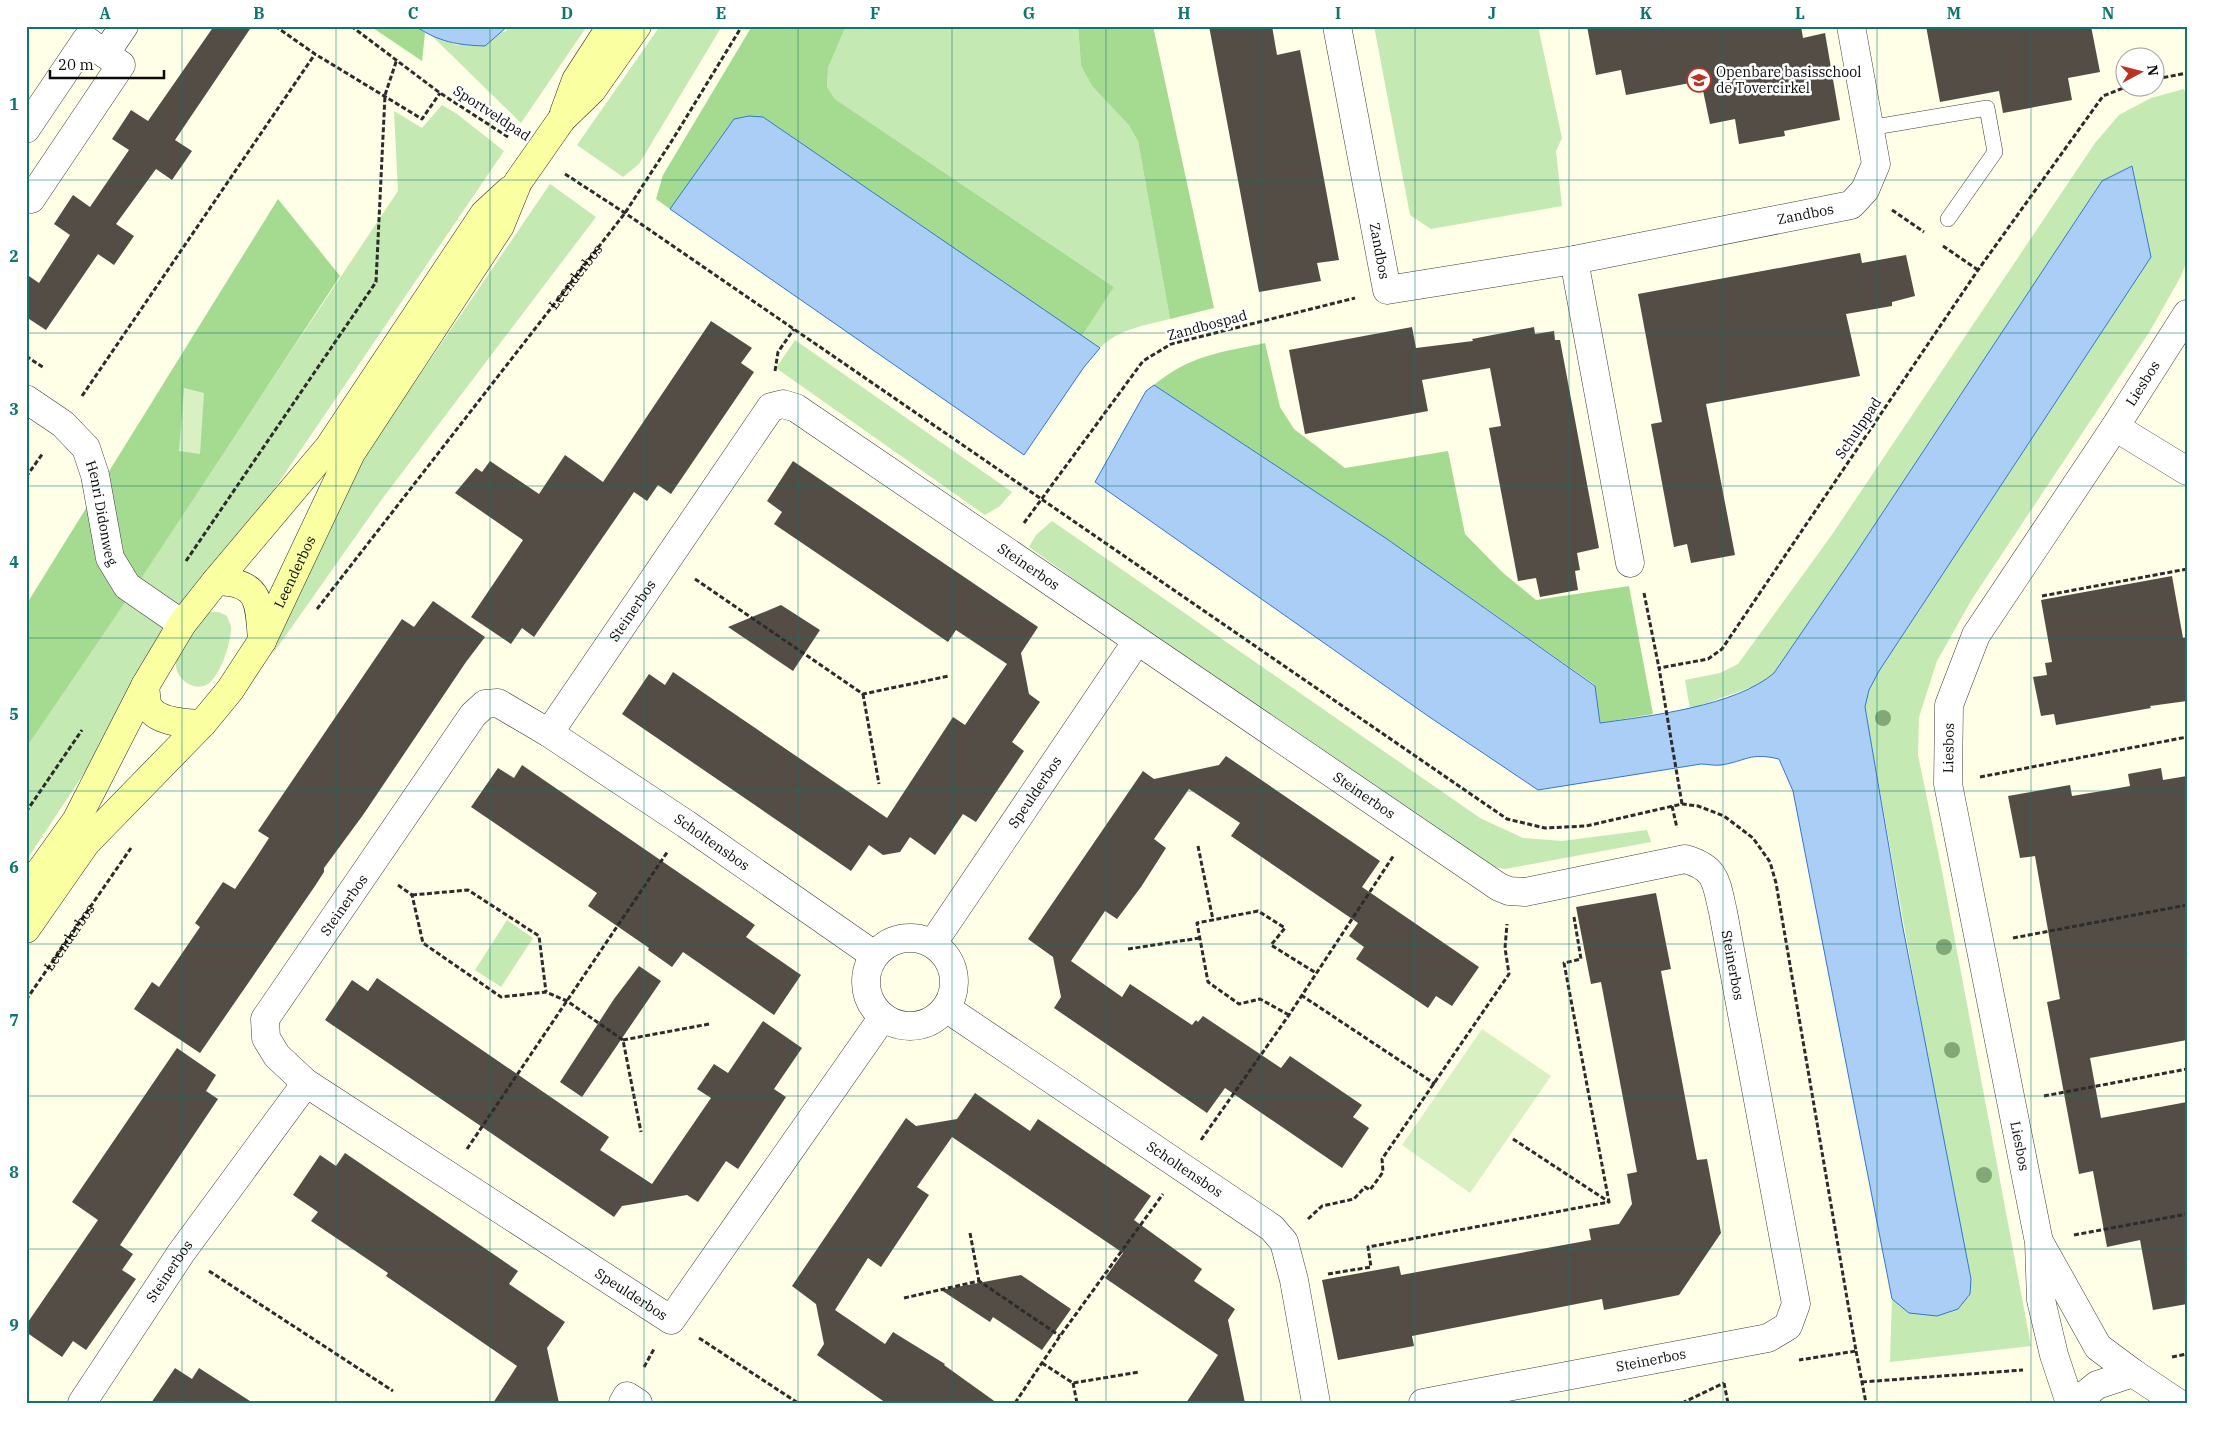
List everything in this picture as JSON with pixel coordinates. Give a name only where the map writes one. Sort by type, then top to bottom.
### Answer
[{"type":"main road","name":"Leenderbos","points":[[562,119],[576,80],[611,26]]},
{"type":"main road","name":"Leenderbos","points":[[26,891],[76,821],[145,686],[182,624],[329,447],[484,214],[518,182],[562,119],[592,90],[637,26]]},
{"type":"main road","name":"Leenderbos","points":[[26,930],[86,843],[202,724],[230,690],[262,641],[351,453],[500,226],[518,182]]},
{"type":"main road","points":[[216,581],[234,581],[249,587],[256,600],[262,641]]},
{"type":"main road","points":[[145,686],[148,706],[161,718],[188,724],[202,724]]},
{"type":"street","points":[[105,54],[124,26]]},
{"type":"street","name":"Zandbos","points":[[1337,26],[1387,290],[1574,260],[1851,204],[1865,190],[1876,164],[1851,26]]},
{"type":"street","points":[[26,129],[86,40],[121,65],[31,199],[26,195]]},
{"type":"street","points":[[1574,260],[1630,563]]},
{"type":"street","name":"Liesbos","points":[[2070,1403],[2054,1354],[2041,1300],[2039,1242],[1948,784],[1949,705],[1976,634],[2116,427],[2187,314]]},
{"type":"street","name":"Henri Didonweg","points":[[26,399],[63,424],[86,448],[95,475],[110,558],[127,586],[182,624]]},
{"type":"street","name":"Steinerbos","points":[[82,1403],[181,1253],[306,1083],[277,1056],[266,1038],[265,1019],[371,867],[473,715],[485,704],[498,703],[549,733],[771,407],[783,404],[796,408],[1499,887],[1509,891],[1525,892],[1684,859],[1698,863],[1712,873],[1723,912],[1796,1304],[1788,1326],[1768,1338],[1423,1403]]},
{"type":"street","points":[[2116,427],[2187,471]]},
{"type":"street","name":"Speulderbos","points":[[933,943],[1137,641]]},
{"type":"street","name":"Scholtensbos","points":[[549,733],[686,824],[874,955]]},
{"type":"street","points":[[921,938],[933,943],[944,953],[951,966],[954,980],[953,994],[946,1008],[936,1018],[924,1024],[910,1026],[896,1024],[883,1017],[873,1007],[867,994],[868,967],[874,955],[883,945],[895,939],[921,938]]},
{"type":"street","name":"Scholtensbos","points":[[946,1008],[1272,1228],[1284,1242],[1294,1280],[1316,1403]]},
{"type":"street","name":"Speulderbos","points":[[306,1083],[448,1177],[671,1320],[883,1017]]},
{"type":"street","name":"Liesbos","points":[[2039,1242],[2098,1347],[2178,1403]]},
{"type":"street","points":[[2075,1403],[2097,1385],[2133,1373]]},
{"type":"lane","points":[[1869,128],[1987,108],[1995,152],[1948,219]]},
{"type":"path","points":[[275,26],[315,54],[422,119],[440,93]]},
{"type":"path","name":"Sportveldpad","points":[[351,26],[440,93],[513,140]]},
{"type":"path","name":"Leenderbos","points":[[354,562],[625,213],[742,26]]},
{"type":"path","points":[[26,477],[315,54]]},
{"type":"path","points":[[155,606],[376,282],[384,95],[397,59]]},
{"type":"path","points":[[2166,77],[2187,73]]},
{"type":"path","name":"Schulppad","points":[[1659,668],[1708,659],[1722,648],[1983,262],[2103,96],[2116,91]]},
{"type":"path","points":[[561,172],[625,213]]},
{"type":"path","name":"Zandbospad","points":[[1041,499],[1142,361],[1171,344],[1387,290]]},
{"type":"path","points":[[771,407],[778,352],[794,329]]},
{"type":"path","points":[[666,559],[863,694],[879,784]]},
{"type":"path","points":[[1630,563],[1646,596],[1682,804]]},
{"type":"path","points":[[2010,584],[2037,597],[2187,569]]},
{"type":"path","points":[[863,694],[949,676]]},
{"type":"path","points":[[1948,784],[2187,737]]},
{"type":"path","points":[[448,1177],[686,824]]},
{"type":"path","points":[[1015,1403],[1060,1336],[1182,1168],[1289,1015],[1413,828]]},
{"type":"path","points":[[1198,846],[1213,920]]},
{"type":"path","points":[[371,867],[412,895],[468,890],[539,936],[546,992]]},
{"type":"path","name":"Leenderbos","points":[[26,1000],[113,873]]},
{"type":"path","points":[[1567,882],[1581,959],[1564,964],[1609,1202]]},
{"type":"path","points":[[1284,1242],[1322,1206],[1354,1199],[1365,1187],[1370,1190],[1383,1172],[1382,1159],[1509,974],[1505,948],[1509,891]]},
{"type":"path","points":[[412,895],[423,943],[501,997],[546,992],[567,1001],[623,1040],[641,1132]]},
{"type":"path","points":[[1980,944],[2187,905]]},
{"type":"path","points":[[1289,1015],[1260,998],[1239,1004],[1208,982],[1197,923],[1258,911],[1285,928],[1272,945],[1316,973]]},
{"type":"path","points":[[1128,949],[1200,938]]},
{"type":"path","points":[[1301,995],[1435,1084]]},
{"type":"path","points":[[623,1040],[709,1024]]},
{"type":"path","points":[[2011,1102],[2187,1069]]},
{"type":"path","points":[[1513,1139],[1609,1202]]},
{"type":"path","points":[[1294,1280],[1371,1267],[1368,1247],[1609,1202]]},
{"type":"path","points":[[2039,1242],[2187,1214]]},
{"type":"path","points":[[970,1234],[979,1281],[1060,1336]]},
{"type":"path","points":[[181,1253],[393,1391]]},
{"type":"path","points":[[904,1298],[979,1281]]},
{"type":"path","points":[[629,1400],[671,1320],[798,1403]]},
{"type":"path","points":[[1856,1351],[1866,1403]]},
{"type":"path","points":[[1042,1363],[1073,1384],[1139,1372]]},
{"type":"path","points":[[1724,1383],[1728,1403]]},
{"type":"path","points":[[1073,1384],[1076,1403]]},
{"type":"green space","points":[[370,26],[415,26],[425,33],[422,61]]},
{"type":"green space","points":[[508,26],[587,26],[521,123],[431,35],[457,45],[506,31]]},
{"type":"green space","points":[[660,26],[722,26],[639,164],[623,177],[577,145]]},
{"type":"green space","points":[[752,26],[846,26],[828,68],[827,87],[835,99],[1114,287],[1082,336],[763,117],[734,119],[670,209],[656,199],[663,175]]},
{"type":"green space","points":[[846,26],[1078,26],[1081,66],[1092,86],[1130,125],[1138,141],[1170,319],[1124,332],[1115,336],[1100,348],[1082,336],[1114,287],[835,99],[827,87],[828,68]]},
{"type":"green space","points":[[1078,26],[1153,26],[1214,308],[1170,319],[1138,141],[1129,125],[1092,86],[1081,66]]},
{"type":"green space","points":[[1374,26],[1538,26],[1562,138],[1556,151],[1562,206],[1431,229],[1410,215]]},
{"type":"green space","points":[[2184,89],[2187,98],[2187,261],[2181,276],[2150,331],[1972,599],[1937,661],[1919,717],[1918,755],[1942,871],[2031,1346],[1890,1362],[1892,1299],[1909,1313],[1937,1316],[1958,1309],[1970,1294],[1865,707],[1869,690],[1879,671],[2151,257],[2132,166],[2102,181],[1854,556],[1774,673],[1763,683],[1690,709],[1685,680],[1720,673],[1738,664],[1831,536],[2095,143],[2119,115],[2151,98],[2166,98],[2166,94]]},
{"type":"green space","points":[[442,105],[457,114],[504,151],[196,604],[26,861],[26,748],[398,191],[394,111],[422,128]]},
{"type":"green space","points":[[550,184],[596,217],[382,499],[272,655],[340,492]]},
{"type":"green space","points":[[278,199],[340,276],[140,580],[26,748],[26,605]]},
{"type":"green space","points":[[795,340],[1012,492],[1000,506],[985,515],[776,368]]},
{"type":"green space","points":[[1265,343],[1280,407],[1294,429],[1345,468],[1448,451],[1465,534],[1502,572],[1536,600],[1629,586],[1653,714],[1600,723],[1595,685],[1387,539],[1154,385],[1180,367],[1207,356]]},
{"type":"green space","points":[[184,388],[204,393],[200,454],[179,451]]},
{"type":"green space","points":[[1052,521],[1480,818],[1523,838],[1562,841],[1647,830],[1651,842],[1505,869],[1490,866],[1245,702],[1029,547],[1036,535]]},
{"type":"green space","points":[[219,612],[227,616],[231,628],[229,644],[216,676],[206,685],[194,686],[188,684],[179,675],[176,664],[177,658],[202,614]]},
{"type":"green space","points":[[507,920],[533,938],[501,987],[475,970]]},
{"type":"green space","points":[[1482,1029],[1551,1076],[1470,1193],[1402,1145]]},
{"type":"water","points":[[415,26],[508,26],[485,46],[448,42],[432,36]]},
{"type":"water","points":[[749,116],[763,117],[1100,348],[1084,367],[1024,455],[670,209],[734,119]]},
{"type":"water","points":[[2132,166],[2151,257],[1879,671],[1869,690],[1865,707],[1902,923],[1971,1279],[1970,1294],[1958,1309],[1937,1316],[1909,1313],[1892,1299],[1793,791],[1779,759],[1761,756],[1721,765],[1701,764],[1538,790],[1428,716],[1095,482],[1146,391],[1154,385],[1387,539],[1595,686],[1600,723],[1692,708],[1738,694],[1774,673],[1854,556],[2102,181]]},
{"type":"building","points":[[214,26],[252,26],[175,140],[192,151],[172,180],[156,169],[116,224],[134,236],[114,265],[98,254],[46,330],[26,317],[26,274],[39,283],[70,235],[54,224],[73,195],[90,207],[129,150],[112,139],[131,110],[148,121]]},
{"type":"building","points":[[1209,26],[1272,26],[1277,55],[1300,50],[1339,260],[1317,263],[1321,281],[1259,292]]},
{"type":"building","points":[[1587,26],[1801,26],[1803,38],[1825,33],[1840,120],[1784,131],[1785,136],[1739,144],[1735,119],[1710,124],[1701,81],[1626,95],[1621,70],[1596,75]]},
{"type":"building","points":[[1926,26],[2091,26],[2100,72],[2068,78],[2072,100],[2003,113],[1999,91],[1940,102]]},
{"type":"building","points":[[1860,253],[1862,263],[1906,255],[1915,296],[1892,302],[1892,306],[1846,314],[1860,376],[1706,404],[1735,555],[1691,563],[1687,544],[1674,547],[1651,424],[1662,422],[1638,294]]},
{"type":"building","points":[[711,321],[752,348],[741,363],[754,372],[671,494],[658,485],[647,501],[634,492],[534,637],[522,628],[511,644],[471,617],[523,540],[455,493],[476,468],[482,472],[490,461],[539,494],[565,455],[603,482]]},
{"type":"building","points":[[1412,327],[1416,348],[1473,341],[1472,339],[1534,327],[1535,334],[1554,331],[1555,340],[1560,340],[1599,548],[1577,553],[1580,570],[1575,571],[1578,590],[1540,597],[1536,578],[1518,581],[1489,428],[1501,426],[1490,368],[1422,380],[1428,411],[1305,434],[1289,350]]},
{"type":"building","points":[[793,461],[1038,627],[1021,653],[1029,694],[1040,702],[1012,742],[1024,751],[976,822],[963,814],[935,855],[910,837],[900,852],[883,855],[869,845],[851,871],[622,714],[649,674],[665,685],[673,672],[887,818],[953,717],[965,725],[1007,664],[956,630],[948,642],[774,524],[782,512],[767,501]]},
{"type":"building","points":[[2172,576],[2183,638],[2187,637],[2187,701],[2150,706],[2151,708],[2056,725],[2054,714],[2041,716],[2033,677],[2047,675],[2045,663],[2052,662],[2041,600]]},
{"type":"building","points":[[433,601],[485,637],[466,662],[363,815],[324,868],[324,872],[315,886],[200,1053],[134,1009],[152,982],[159,987],[200,927],[195,923],[223,882],[235,889],[269,838],[258,831],[402,619],[414,627]]},
{"type":"building","points":[[781,605],[820,630],[793,671],[728,627]]},
{"type":"building","points":[[1226,756],[1380,861],[1362,887],[1479,967],[1452,1006],[1436,996],[1428,1008],[1356,959],[1364,947],[1349,936],[1358,923],[1231,836],[1240,823],[1189,789],[1154,839],[1166,848],[1141,887],[1117,919],[1105,911],[1071,961],[1122,997],[1130,984],[1192,1025],[1203,1016],[1281,1068],[1290,1056],[1362,1105],[1353,1117],[1369,1128],[1342,1168],[1225,1088],[1207,1113],[1054,1008],[1061,997],[1053,957],[1028,939],[1143,771],[1154,779],[1219,765]]},
{"type":"building","points":[[522,765],[755,925],[746,937],[801,975],[774,1015],[683,952],[672,967],[648,950],[649,948],[588,906],[597,893],[471,807],[498,768],[514,778]]},
{"type":"building","points":[[2161,768],[2163,780],[2187,776],[2187,1040],[2090,1058],[2101,1118],[2187,1102],[2187,1304],[2153,1310],[2140,1240],[2107,1247],[2093,1171],[2079,1174],[2047,1002],[2060,999],[2035,856],[2020,858],[2008,796],[2070,785],[2072,796],[2130,786],[2128,774]]},
{"type":"building","points":[[1656,893],[1671,969],[1661,971],[1697,1160],[1707,1159],[1721,1233],[1679,1295],[1604,1310],[1602,1299],[1412,1336],[1414,1346],[1338,1360],[1322,1280],[1399,1266],[1401,1275],[1591,1240],[1589,1229],[1619,1224],[1632,1204],[1627,1174],[1637,1172],[1601,982],[1591,984],[1576,907]]},
{"type":"building","points":[[639,966],[661,981],[582,1097],[560,1082],[614,999]]},
{"type":"building","points":[[377,978],[609,1137],[600,1150],[652,1184],[711,1098],[697,1089],[714,1064],[728,1073],[763,1021],[802,1048],[774,1089],[786,1097],[738,1169],[726,1161],[698,1202],[687,1195],[622,1206],[614,1217],[325,1020],[352,980],[368,991]]},
{"type":"building","points":[[177,1048],[216,1075],[206,1091],[218,1099],[120,1245],[133,1254],[122,1270],[136,1279],[86,1350],[73,1341],[62,1357],[26,1332],[26,1325],[98,1220],[72,1202]]},
{"type":"building","points":[[975,1093],[1030,1131],[1038,1119],[1151,1196],[1134,1220],[1202,1269],[1194,1281],[1235,1309],[1228,1320],[1245,1403],[1186,1403],[1218,1355],[1105,1278],[1123,1253],[952,1137],[917,1187],[929,1195],[881,1267],[868,1258],[835,1310],[885,1344],[893,1332],[945,1364],[997,1403],[886,1403],[817,1355],[824,1344],[816,1304],[792,1286],[906,1118],[916,1126],[957,1119]]},
{"type":"building","points":[[345,1153],[518,1271],[509,1284],[565,1322],[547,1348],[559,1403],[493,1403],[517,1366],[386,1276],[388,1273],[311,1221],[318,1212],[293,1195],[320,1155],[336,1166]]},
{"type":"building","points":[[1021,1275],[1071,1309],[1042,1350],[993,1317],[990,1322],[941,1290]]},
{"type":"building","points":[[175,1368],[192,1379],[199,1368],[253,1403],[151,1403]]},
{"type":"place","name":"Openbare basisschool de Tovercirkel","points":[[1699,80]]}]
